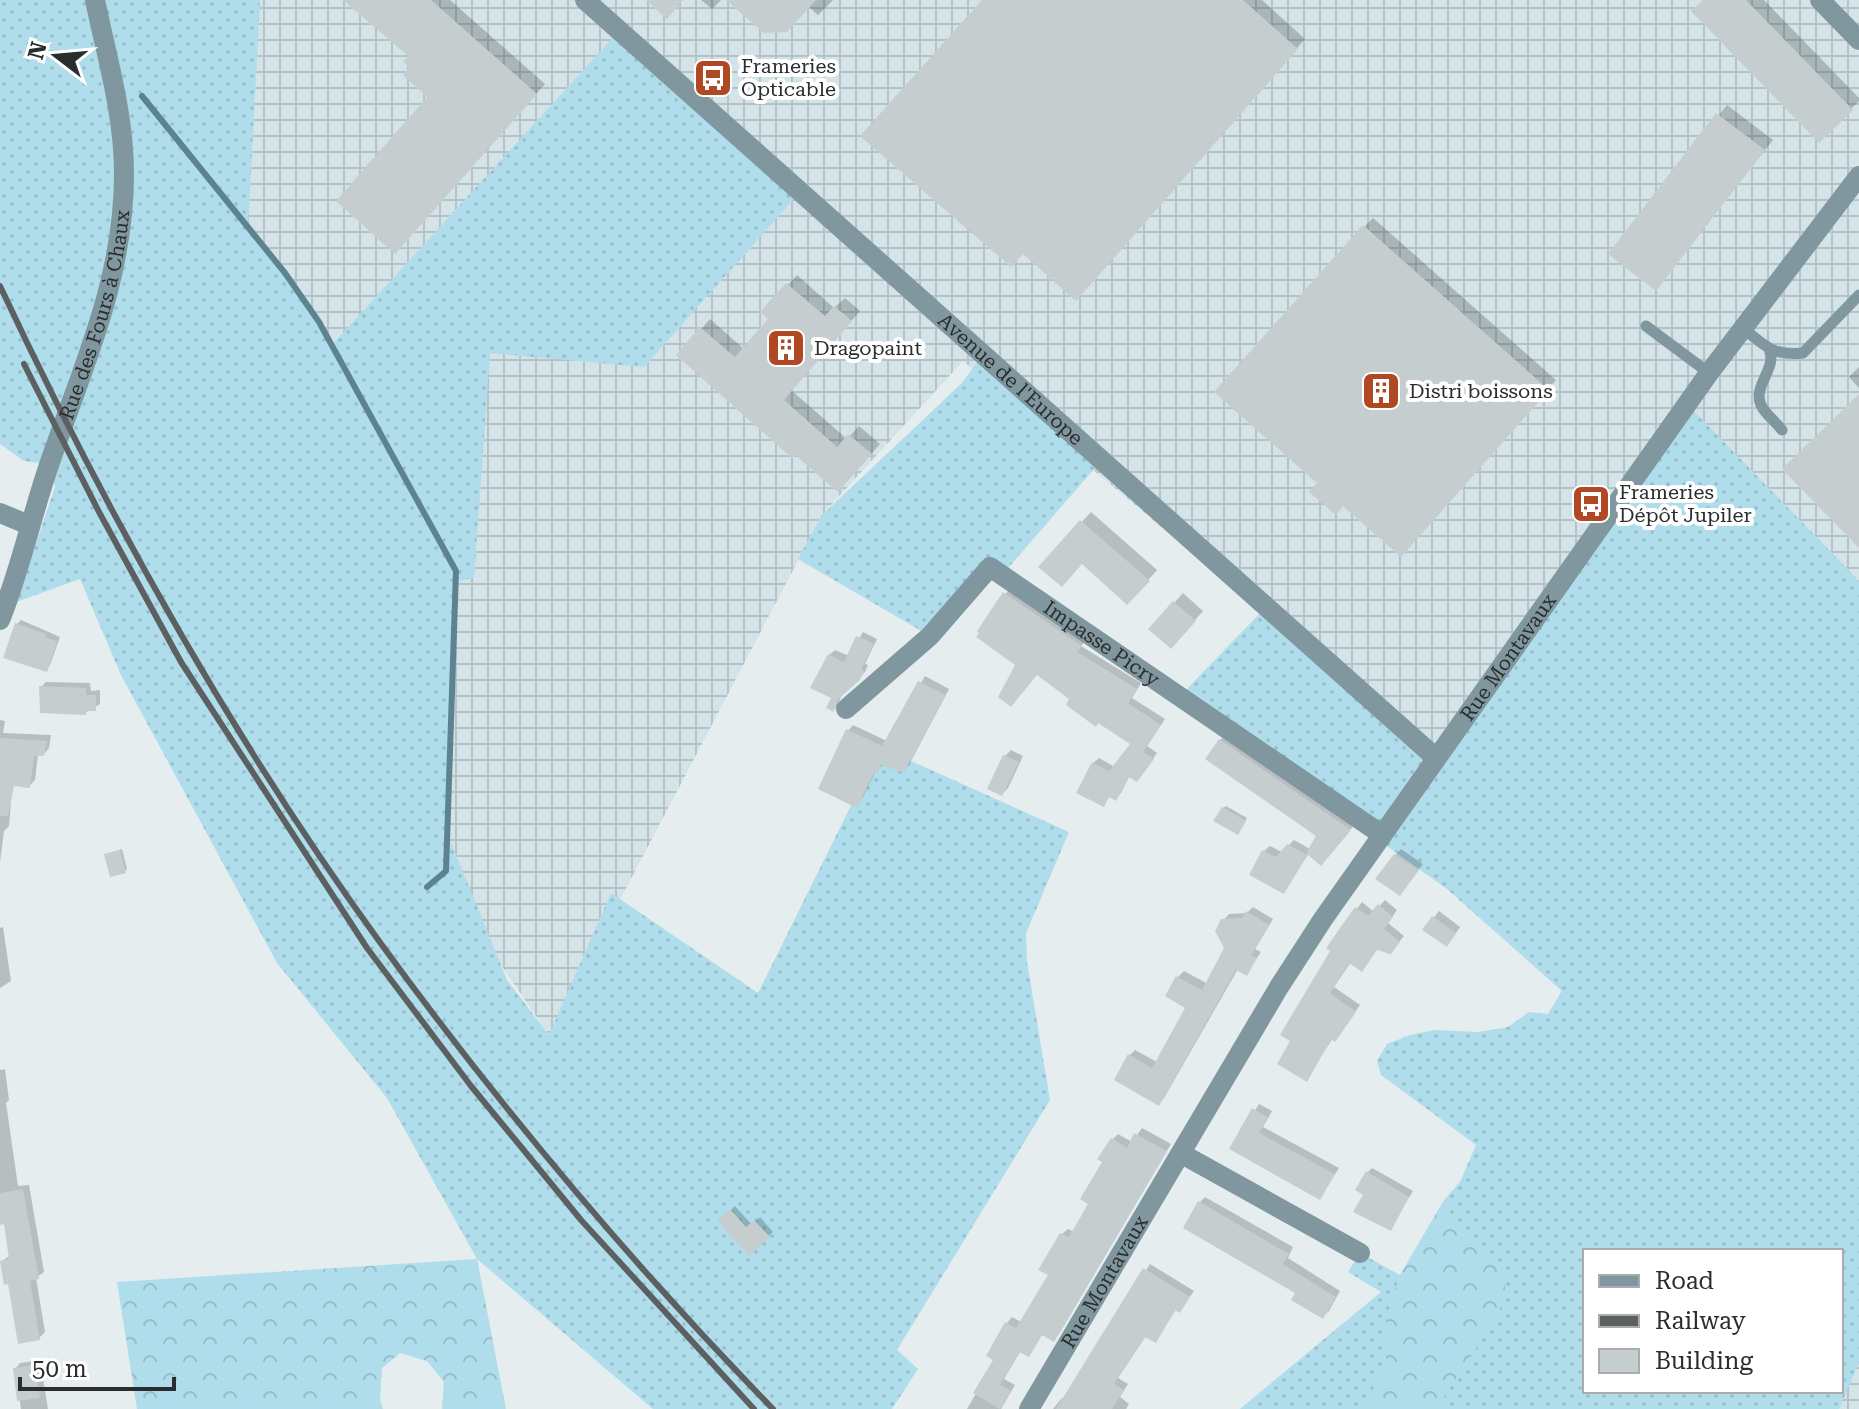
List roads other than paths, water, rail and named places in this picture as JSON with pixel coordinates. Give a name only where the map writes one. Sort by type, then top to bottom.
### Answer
[{"type":"street","name":"Rue des Fours à Chaux","points":[[0,620],[29,525],[86,368],[114,266],[124,176],[121,118],[95,0]]},
{"type":"street","name":"Avenue de l'Europe","points":[[585,0],[1436,758]]},
{"type":"street","points":[[1820,0],[1859,40]]},
{"type":"street","name":"Rue Montavaux","points":[[1029,1409],[1279,987],[1381,834],[1709,373],[1859,176]]},
{"type":"street","points":[[0,513],[29,525]]},
{"type":"street","name":"Impasse Picry","points":[[846,709],[930,636],[990,567],[1381,834]]},
{"type":"street","points":[[1182,1154],[1360,1253]]},
{"type":"lane","points":[[1743,328],[1781,355],[1803,353],[1859,295]]},
{"type":"lane","points":[[1646,326],[1709,373]]},
{"type":"lane","points":[[1769,349],[1773,357],[1759,398],[1761,407],[1782,430]]},
{"type":"waterway","points":[[142,96],[285,273],[319,322],[456,571],[446,871],[427,887]]},
{"type":"railway","points":[[0,286],[84,456],[174,622],[272,785],[325,864],[379,941],[519,1123],[668,1297],[773,1409]]},
{"type":"railway","points":[[24,364],[99,512],[181,662],[367,948],[471,1086],[581,1220],[754,1409]]},
{"type":"place","name":"Frameries Opticable","points":[[713,78]]},
{"type":"place","name":"Dragopaint","points":[[786,348]]},
{"type":"place","name":"Distri boissons","points":[[1381,391]]},
{"type":"place","name":"Frameries Dépôt Jupiler","points":[[1591,504]]}]
